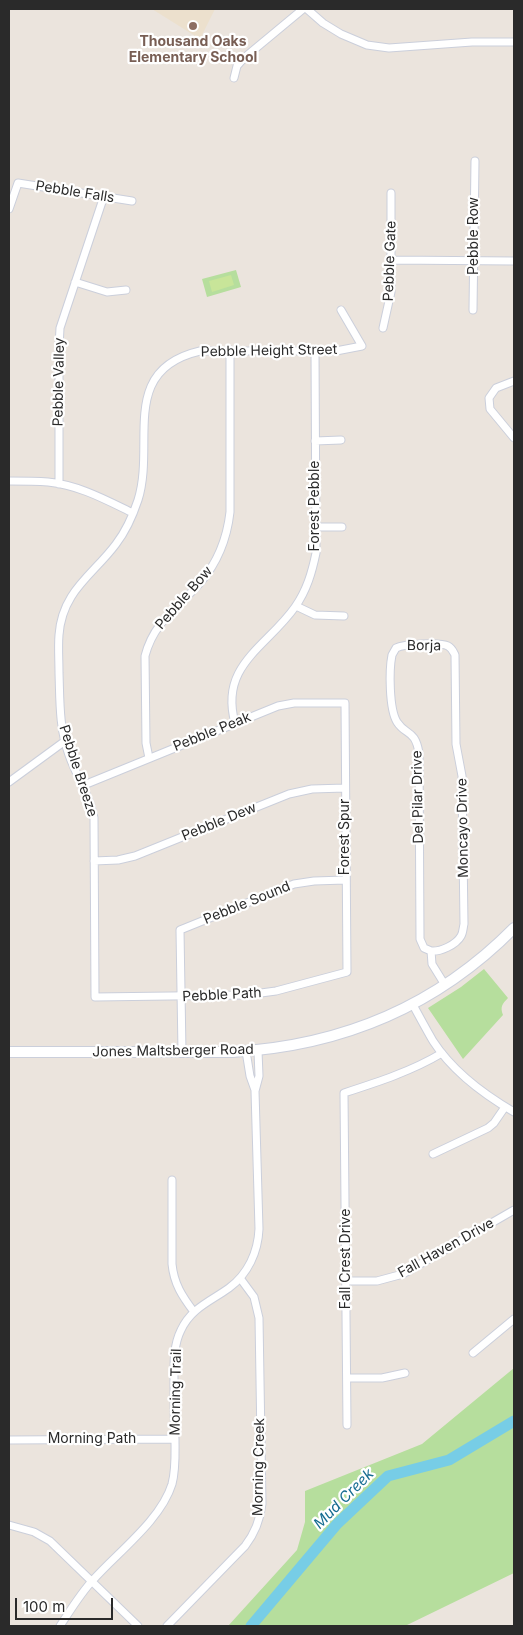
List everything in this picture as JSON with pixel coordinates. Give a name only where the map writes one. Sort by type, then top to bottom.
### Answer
[{"type":"main road","name":"Jones Maltsberger Road","points":[[9,1052],[246,1051],[336,1036],[380,1020],[445,985],[484,956],[514,928]]},
{"type":"street","points":[[234,78],[237,66],[244,58],[303,9]]},
{"type":"street","points":[[307,9],[323,23],[341,34],[367,45],[389,48],[472,42],[514,42]]},
{"type":"street","name":"Pebble Row","points":[[473,310],[475,161]]},
{"type":"street","name":"Pebble Falls","points":[[9,209],[18,182],[132,201]]},
{"type":"street","name":"Pebble Gate","points":[[383,328],[391,292],[392,193]]},
{"type":"street","name":"Pebble Valley","points":[[59,484],[60,328],[104,196]]},
{"type":"street","points":[[391,260],[514,261]]},
{"type":"street","points":[[75,282],[107,292],[126,290]]},
{"type":"street","name":"Pebble Height Street","points":[[167,367],[187,354],[200,351],[315,351],[346,350],[362,346],[341,310]]},
{"type":"street","name":"Pebble Bow","points":[[148,758],[146,743],[145,656],[148,647],[160,624],[211,569],[222,549],[229,525],[230,350]]},
{"type":"street","name":"Forest Pebble","points":[[235,723],[232,690],[238,672],[245,661],[286,619],[296,606],[306,588],[314,565],[316,553],[315,351]]},
{"type":"street","name":"Pebble Breeze","points":[[95,997],[94,818],[84,785],[69,756],[65,741],[60,709],[59,636],[62,618],[73,592],[117,543],[133,513],[142,483],[145,409],[148,396],[153,382],[167,367]]},
{"type":"street","points":[[514,381],[496,388],[489,398],[490,409],[514,438]]},
{"type":"street","points":[[315,440],[341,440]]},
{"type":"street","points":[[9,481],[49,482],[81,489],[133,513]]},
{"type":"street","points":[[316,527],[342,527]]},
{"type":"street","points":[[296,606],[316,614],[344,616]]},
{"type":"street","name":"Borja","points":[[396,648],[404,645],[445,645],[452,649]]},
{"type":"street","name":"Del Pilar Drive","points":[[396,648],[391,658],[392,707],[398,723],[414,736],[419,753],[420,939],[424,948],[431,951]]},
{"type":"street","name":"Moncayo Drive","points":[[431,951],[437,952],[457,941],[462,936],[464,924],[462,776],[456,744],[455,655],[452,649]]},
{"type":"street","name":"Pebble Peak","points":[[84,785],[284,704],[344,703]]},
{"type":"street","name":"Forest Spur","points":[[344,703],[347,972]]},
{"type":"street","points":[[9,782],[65,741]]},
{"type":"street","name":"Pebble Dew","points":[[94,860],[118,860],[135,856],[289,794],[312,789],[345,788]]},
{"type":"street","name":"Pebble Sound","points":[[182,997],[180,930],[294,884],[345,880]]},
{"type":"street","points":[[431,951],[432,964],[445,985]]},
{"type":"street","name":"Pebble Path","points":[[95,997],[234,996],[276,992],[347,972]]},
{"type":"street","points":[[182,997],[182,1052]]},
{"type":"street","points":[[412,1003],[433,1041],[460,1073],[477,1088],[514,1112]]},
{"type":"street","name":"Morning Trail","points":[[60,1626],[92,1581],[150,1520],[164,1502],[174,1476],[175,1350],[180,1332],[194,1312],[240,1278],[252,1259],[258,1237],[255,1091],[259,1076],[258,1050]]},
{"type":"street","name":"Morning Trail","points":[[246,1051],[250,1076],[255,1091]]},
{"type":"street","name":"Fall Crest Drive","points":[[347,1424],[344,1093],[388,1079],[429,1061],[442,1053]]},
{"type":"street","points":[[433,1154],[488,1128],[500,1116],[505,1107]]},
{"type":"street","points":[[172,1180],[173,1276],[180,1294],[194,1312]]},
{"type":"street","name":"Fall Haven Drive","points":[[346,1281],[377,1281],[403,1274],[514,1210]]},
{"type":"street","name":"Morning Creek","points":[[168,1626],[245,1546],[253,1536],[260,1519],[262,1504],[259,1318],[254,1297],[240,1278]]},
{"type":"street","points":[[473,1353],[514,1319]]},
{"type":"street","points":[[347,1378],[391,1378],[405,1373]]},
{"type":"street","name":"Morning Path","points":[[9,1440],[175,1438]]},
{"type":"street","points":[[9,1525],[34,1532],[50,1540],[138,1626]]},
{"type":"shaded area","name":"Thousand Oaks Elementary School","points":[[152,9],[215,9],[200,39]]},
{"type":"green space","points":[[236,270],[241,287],[207,297],[202,279]]},
{"type":"green space","points":[[231,275],[234,285],[212,292],[209,281]]},
{"type":"green space","points":[[484,969],[508,998],[502,1006],[503,1015],[463,1059],[428,1008],[461,987]]},
{"type":"green space","points":[[514,1368],[514,1573],[405,1626],[228,1626],[297,1550],[305,1522],[305,1491],[422,1444]]},
{"type":"waterway","name":"Mud Creek","points":[[251,1626],[337,1524],[388,1476],[449,1460],[514,1421]]},
{"type":"place","name":"Thousand Oaks Elementary School","points":[[193,26]]}]
